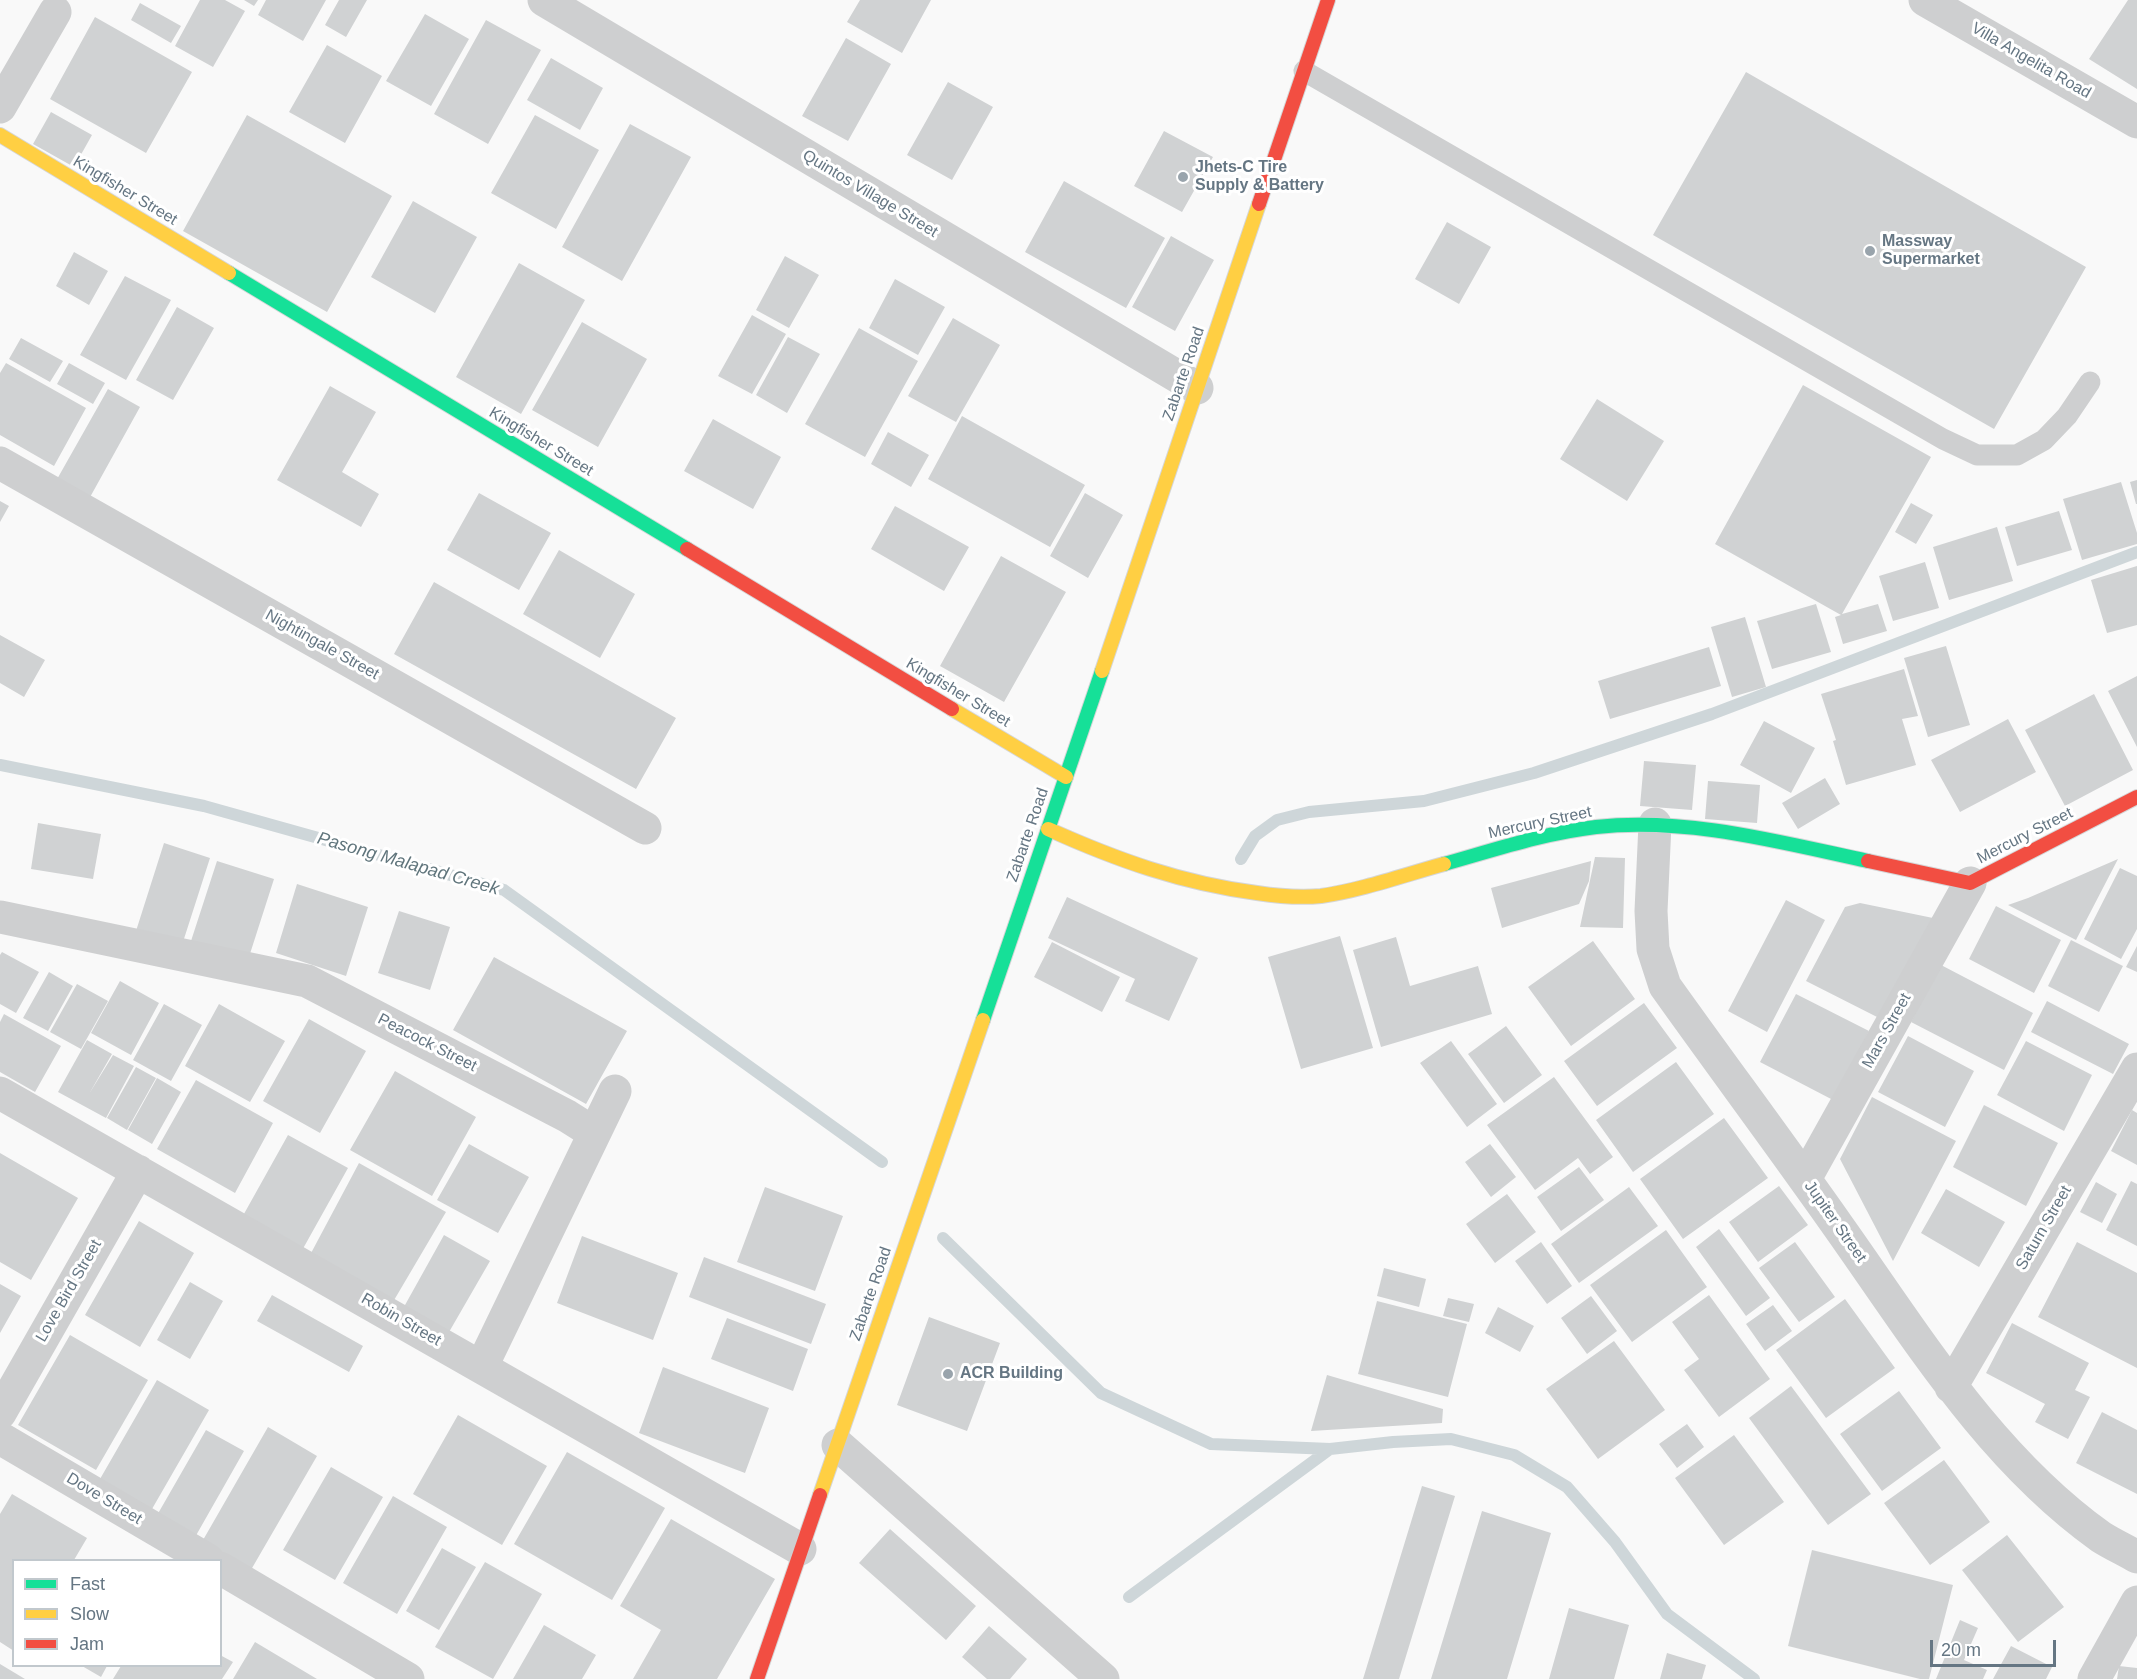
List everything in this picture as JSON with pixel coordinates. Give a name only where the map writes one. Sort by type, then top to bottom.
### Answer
[{"type":"street","name":"Quintos Village Street","points":[[544,0],[1197,388]]},
{"type":"street","name":"Zabarte Road","points":[[757,1679],[1066,777],[1328,0]]},
{"type":"street","name":"Villa Angelita Road","points":[[1925,0],[2137,122]]},
{"type":"street","points":[[0,106],[55,12]]},
{"type":"street","name":"Kingfisher Street","points":[[0,135],[1066,777]]},
{"type":"street","name":"Nightingale Street","points":[[0,463],[645,828]]},
{"type":"street","name":"Mercury Street","points":[[1048,829],[1102,853],[1172,877],[1272,896],[1319,896],[1369,885],[1545,836],[1596,827],[1655,824],[1710,830],[1780,843],[1970,883],[2137,797]]},
{"type":"street","name":"Jupiter Street","points":[[1655,824],[1651,911],[1653,949],[1665,986],[1805,1179],[1951,1387],[2006,1452],[2060,1505],[2103,1538],[2137,1557]]},
{"type":"street","name":"Mars Street","points":[[1805,1179],[1970,883]]},
{"type":"street","name":"Peacock Street","points":[[0,917],[307,981],[567,1116],[594,1133]]},
{"type":"street","name":"Saturn Street","points":[[1951,1387],[2137,1069]]},
{"type":"street","points":[[482,1366],[615,1091]]},
{"type":"street","name":"Robin Street","points":[[0,1093],[800,1549]]},
{"type":"street","name":"Love Bird Street","points":[[0,1413],[138,1171]]},
{"type":"street","name":"Dove Street","points":[[0,1438],[205,1559]]},
{"type":"street","points":[[838,1445],[1103,1679]]},
{"type":"street","points":[[222,1569],[373,1670],[408,1679]]},
{"type":"street","points":[[2094,1679],[2137,1602]]},
{"type":"lane","points":[[1304,71],[1943,439],[1977,455],[2017,455],[2044,440],[2067,416],[2090,382]]},
{"type":"building","points":[[200,0],[225,0],[245,11],[213,67],[175,46]]},
{"type":"building","points":[[244,0],[258,0],[254,6]]},
{"type":"building","points":[[266,0],[326,0],[303,41],[258,15]]},
{"type":"building","points":[[339,0],[367,0],[346,37],[325,25]]},
{"type":"building","points":[[860,0],[931,0],[902,53],[847,22]]},
{"type":"building","points":[[2128,0],[2137,0],[2137,89],[2089,59]]},
{"type":"building","points":[[140,3],[181,26],[171,43],[131,20]]},
{"type":"building","points":[[425,14],[469,39],[431,106],[386,81]]},
{"type":"building","points":[[95,17],[192,72],[146,153],[50,99]]},
{"type":"building","points":[[486,20],[541,50],[488,144],[434,114]]},
{"type":"building","points":[[846,38],[891,64],[848,141],[802,116]]},
{"type":"building","points":[[327,45],[382,76],[345,143],[289,112]]},
{"type":"building","points":[[551,58],[603,88],[580,130],[527,100]]},
{"type":"building","name":"Massway Supermarket","points":[[1746,72],[2086,267],[1994,429],[1653,235]]},
{"type":"building","points":[[948,82],[993,107],[952,180],[907,155]]},
{"type":"building","points":[[51,112],[92,135],[74,167],[33,144]]},
{"type":"building","points":[[247,115],[392,196],[327,312],[183,231]]},
{"type":"building","points":[[535,115],[599,150],[556,229],[491,193]]},
{"type":"building","points":[[630,124],[691,157],[622,281],[562,247]]},
{"type":"building","points":[[1164,131],[1213,157],[1182,212],[1134,186]]},
{"type":"building","points":[[1064,181],[1165,238],[1126,308],[1025,252]]},
{"type":"building","points":[[413,201],[477,237],[435,313],[371,277]]},
{"type":"building","points":[[1447,222],[1491,247],[1459,304],[1415,279]]},
{"type":"building","points":[[1171,236],[1214,260],[1175,331],[1132,307]]},
{"type":"building","points":[[74,252],[108,271],[89,305],[56,286]]},
{"type":"building","points":[[785,256],[819,275],[789,328],[756,310]]},
{"type":"building","points":[[519,263],[585,300],[521,414],[456,377]]},
{"type":"building","points":[[125,276],[171,300],[126,380],[80,355]]},
{"type":"building","points":[[895,279],[945,307],[918,355],[869,328]]},
{"type":"building","points":[[177,307],[214,328],[173,400],[136,380]]},
{"type":"building","points":[[752,315],[786,334],[752,394],[718,376]]},
{"type":"building","points":[[953,318],[1000,345],[956,422],[908,396]]},
{"type":"building","points":[[582,322],[647,359],[598,447],[532,410]]},
{"type":"building","points":[[859,328],[918,361],[865,457],[805,424]]},
{"type":"building","points":[[788,337],[820,354],[787,413],[756,395]]},
{"type":"building","points":[[21,338],[63,361],[50,382],[9,359]]},
{"type":"building","points":[[6,363],[86,408],[54,466],[0,435],[0,373]]},
{"type":"building","points":[[69,363],[105,383],[93,404],[57,384]]},
{"type":"building","points":[[1803,385],[1931,457],[1842,614],[1878,604],[1887,631],[1843,644],[1835,617],[1841,615],[1715,544]]},
{"type":"building","points":[[330,386],[376,412],[342,472],[379,494],[361,527],[277,480]]},
{"type":"building","points":[[108,389],[140,407],[89,499],[56,481]]},
{"type":"building","points":[[1597,399],[1664,441],[1627,501],[1560,459]]},
{"type":"building","points":[[962,416],[1085,485],[1050,547],[928,479]]},
{"type":"building","points":[[713,419],[781,457],[753,509],[684,471]]},
{"type":"building","points":[[888,432],[929,455],[911,487],[871,464]]},
{"type":"building","points":[[2137,480],[2137,504],[2136,504],[2130,482]]},
{"type":"building","points":[[2121,482],[2137,533],[2137,544],[2082,560],[2063,499]]},
{"type":"building","points":[[479,493],[551,533],[519,590],[447,550]]},
{"type":"building","points":[[1085,493],[1123,515],[1088,578],[1050,556]]},
{"type":"building","points":[[0,501],[9,506],[0,522]]},
{"type":"building","points":[[1911,503],[1933,515],[1916,544],[1895,532]]},
{"type":"building","points":[[895,506],[969,547],[944,591],[871,549]]},
{"type":"building","points":[[2059,511],[2072,550],[2017,566],[2005,527]]},
{"type":"building","points":[[1997,527],[2013,581],[1949,600],[1933,547]]},
{"type":"building","points":[[559,550],[635,594],[600,658],[523,614]]},
{"type":"building","points":[[1001,556],[1066,592],[1004,702],[940,666]]},
{"type":"building","points":[[1925,562],[1939,608],[1893,621],[1879,576]]},
{"type":"building","points":[[2137,566],[2137,625],[2107,633],[2091,580]]},
{"type":"building","points":[[434,582],[676,718],[636,789],[394,654]]},
{"type":"building","points":[[1816,604],[1831,652],[1772,669],[1757,621]]},
{"type":"building","points":[[1745,617],[1766,687],[1732,697],[1711,627]]},
{"type":"building","points":[[0,635],[45,660],[24,697],[0,683]]},
{"type":"building","points":[[1946,646],[1970,725],[1928,737],[1904,658]]},
{"type":"building","points":[[1709,647],[1721,686],[1610,719],[1598,681]]},
{"type":"building","points":[[1904,669],[1918,716],[1902,719],[1916,765],[1846,785],[1833,741],[1836,740],[1821,694]]},
{"type":"building","points":[[2137,676],[2137,747],[2108,691]]},
{"type":"building","points":[[2094,694],[2133,770],[2065,806],[2025,730]]},
{"type":"building","points":[[2008,719],[2036,772],[1960,812],[1931,760]]},
{"type":"building","points":[[1764,721],[1815,748],[1791,793],[1740,765]]},
{"type":"building","points":[[1644,761],[1696,765],[1692,810],[1640,806]]},
{"type":"building","points":[[1825,778],[1840,804],[1798,829],[1782,803]]},
{"type":"building","points":[[1708,781],[1760,785],[1757,823],[1705,819]]},
{"type":"building","points":[[38,823],[101,834],[93,879],[31,869]]},
{"type":"building","points":[[164,843],[210,858],[182,945],[136,931]]},
{"type":"building","points":[[1595,857],[1625,858],[1623,928],[1580,927]]},
{"type":"building","points":[[2118,859],[2076,940],[2008,905],[2028,898]]},
{"type":"building","points":[[217,861],[274,879],[248,960],[191,941]]},
{"type":"building","points":[[1591,861],[1589,881],[1579,904],[1502,928],[1491,888]]},
{"type":"building","points":[[2120,868],[2137,876],[2137,929],[2121,959],[2084,939]]},
{"type":"building","points":[[297,884],[368,907],[346,976],[276,953]]},
{"type":"building","points":[[1067,897],[1198,958],[1169,1021],[1125,1001],[1135,979],[1048,938]]},
{"type":"building","points":[[1786,900],[1825,920],[1767,1032],[1728,1011]]},
{"type":"building","points":[[1860,903],[1933,918],[1881,1019],[1806,981],[1845,907]]},
{"type":"building","points":[[1996,906],[2061,940],[2034,993],[1969,959]]},
{"type":"building","points":[[399,911],[450,927],[430,990],[378,973]]},
{"type":"building","points":[[1340,936],[1373,1048],[1301,1069],[1268,957]]},
{"type":"building","points":[[1396,937],[1410,986],[1478,966],[1492,1014],[1381,1047],[1353,950]]},
{"type":"building","points":[[2071,940],[2123,966],[2099,1012],[2048,986]]},
{"type":"building","points":[[1593,941],[1635,999],[1571,1046],[1528,987]]},
{"type":"building","points":[[1052,942],[1120,977],[1102,1012],[1034,977]]},
{"type":"building","points":[[2137,946],[2137,972],[2126,967]]},
{"type":"building","points":[[2,952],[39,972],[16,1013],[0,1004],[0,955]]},
{"type":"building","points":[[494,957],[627,1031],[586,1104],[453,1030]]},
{"type":"building","points":[[1941,965],[2033,1013],[2004,1070],[1911,1022]]},
{"type":"building","points":[[49,972],[73,986],[48,1031],[23,1018]]},
{"type":"building","points":[[120,981],[159,1003],[131,1055],[91,1033]]},
{"type":"building","points":[[77,984],[108,1001],[81,1049],[50,1032]]},
{"type":"building","points":[[1796,994],[1869,1031],[1833,1100],[1760,1062]]},
{"type":"building","points":[[2047,1001],[2129,1044],[2113,1074],[2031,1032]]},
{"type":"building","points":[[1644,1003],[1677,1048],[1597,1106],[1564,1061]]},
{"type":"building","points":[[164,1004],[202,1025],[171,1081],[133,1060]]},
{"type":"building","points":[[219,1004],[285,1041],[250,1102],[185,1066]]},
{"type":"building","points":[[4,1014],[61,1046],[35,1092],[0,1072],[0,1022]]},
{"type":"building","points":[[309,1019],[366,1051],[320,1133],[263,1101]]},
{"type":"building","points":[[1506,1026],[1542,1075],[1504,1103],[1468,1054]]},
{"type":"building","points":[[1908,1036],[1974,1071],[1945,1127],[1878,1092]]},
{"type":"building","points":[[87,1040],[112,1054],[89,1094],[113,1055],[134,1066],[106,1118],[58,1092]]},
{"type":"building","points":[[1451,1041],[1497,1104],[1467,1127],[1420,1063]]},
{"type":"building","points":[[2026,1041],[2092,1075],[2064,1131],[1997,1095]]},
{"type":"building","points":[[1676,1062],[1714,1114],[1633,1172],[1596,1120]]},
{"type":"building","points":[[136,1067],[156,1078],[127,1130],[107,1118]]},
{"type":"building","points":[[395,1071],[476,1117],[432,1196],[350,1150]]},
{"type":"building","points":[[1554,1077],[1613,1157],[1590,1174],[1578,1158],[1535,1190],[1487,1125]]},
{"type":"building","points":[[157,1078],[181,1092],[152,1144],[128,1130]]},
{"type":"building","points":[[196,1080],[273,1123],[235,1193],[157,1149]]},
{"type":"building","points":[[1872,1097],[1956,1141],[1893,1261],[1840,1159]]},
{"type":"building","points":[[1984,1105],[2058,1143],[2026,1206],[1953,1167]]},
{"type":"building","points":[[2132,1110],[2137,1113],[2137,1165],[2111,1151]]},
{"type":"building","points":[[1724,1118],[1768,1178],[1683,1239],[1640,1179]]},
{"type":"building","points":[[288,1135],[348,1168],[300,1254],[240,1221]]},
{"type":"building","points":[[469,1144],[529,1177],[498,1233],[437,1200]]},
{"type":"building","points":[[1490,1144],[1516,1177],[1491,1197],[1465,1162]]},
{"type":"building","points":[[0,1153],[78,1198],[31,1280],[0,1262]]},
{"type":"building","points":[[359,1163],[446,1212],[390,1307],[310,1255]]},
{"type":"building","points":[[1579,1167],[1604,1200],[1561,1231],[1537,1197]]},
{"type":"building","points":[[2131,1181],[2137,1184],[2137,1246],[2106,1230]]},
{"type":"building","points":[[2096,1182],[2117,1194],[2102,1223],[2080,1212]]},
{"type":"building","points":[[1779,1186],[1808,1225],[1758,1262],[1729,1222]]},
{"type":"building","points":[[765,1187],[843,1216],[815,1291],[737,1262]]},
{"type":"building","points":[[1629,1187],[1658,1226],[1579,1283],[1551,1244]]},
{"type":"building","points":[[1946,1189],[2005,1222],[1979,1267],[1921,1233]]},
{"type":"building","points":[[1507,1194],[1536,1232],[1495,1263],[1466,1224]]},
{"type":"building","points":[[139,1221],[194,1253],[140,1347],[85,1315]]},
{"type":"building","points":[[1719,1229],[1770,1298],[1746,1316],[1696,1247]]},
{"type":"building","points":[[1666,1230],[1707,1287],[1632,1342],[1590,1285]]},
{"type":"building","points":[[444,1235],[490,1261],[445,1339],[400,1314]]},
{"type":"building","points":[[582,1236],[678,1273],[653,1340],[557,1303]]},
{"type":"building","points":[[1541,1242],[1572,1286],[1547,1304],[1515,1261]]},
{"type":"building","points":[[1795,1242],[1835,1297],[1799,1322],[1759,1268]]},
{"type":"building","points":[[2077,1242],[2137,1273],[2137,1368],[2038,1317]]},
{"type":"building","points":[[704,1257],[826,1304],[811,1344],[689,1297]]},
{"type":"building","points":[[1384,1268],[1426,1279],[1419,1307],[1377,1296]]},
{"type":"building","points":[[190,1282],[223,1301],[190,1359],[157,1340]]},
{"type":"building","points":[[0,1284],[21,1296],[0,1333]]},
{"type":"building","points":[[272,1295],[363,1346],[349,1372],[257,1321]]},
{"type":"building","points":[[1709,1295],[1770,1379],[1719,1417],[1684,1370],[1699,1359],[1672,1322]]},
{"type":"building","points":[[1591,1296],[1617,1331],[1587,1354],[1561,1318]]},
{"type":"building","points":[[1448,1298],[1474,1304],[1469,1322],[1443,1316]]},
{"type":"building","points":[[1845,1299],[1895,1368],[1826,1418],[1776,1350]]},
{"type":"building","points":[[1377,1301],[1467,1324],[1448,1397],[1358,1374]]},
{"type":"building","points":[[1773,1305],[1792,1331],[1765,1351],[1746,1324]]},
{"type":"building","points":[[1498,1307],[1534,1326],[1520,1352],[1485,1333]]},
{"type":"building","name":"ACR Building","points":[[929,1317],[1000,1343],[967,1431],[897,1405]]},
{"type":"building","points":[[727,1318],[808,1349],[793,1391],[711,1359]]},
{"type":"building","points":[[2012,1323],[2089,1363],[2075,1390],[2090,1397],[2068,1439],[2035,1422],[2045,1404],[1986,1373]]},
{"type":"building","points":[[70,1335],[148,1380],[96,1470],[18,1425]]},
{"type":"building","points":[[1614,1341],[1665,1410],[1598,1459],[1546,1389]]},
{"type":"building","points":[[663,1367],[769,1408],[745,1473],[639,1433]]},
{"type":"building","points":[[1327,1375],[1443,1409],[1442,1423],[1311,1431]]},
{"type":"building","points":[[157,1380],[209,1410],[152,1509],[100,1479]]},
{"type":"building","points":[[1791,1386],[1871,1494],[1828,1525],[1749,1418]]},
{"type":"building","points":[[1899,1391],[1941,1448],[1882,1491],[1840,1434]]},
{"type":"building","points":[[2102,1412],[2137,1430],[2137,1494],[2076,1463]]},
{"type":"building","points":[[458,1415],[547,1466],[502,1545],[413,1494]]},
{"type":"building","points":[[1687,1424],[1704,1447],[1677,1468],[1659,1444]]},
{"type":"building","points":[[268,1427],[317,1456],[248,1575],[199,1547]]},
{"type":"building","points":[[206,1430],[244,1451],[194,1539],[156,1517]]},
{"type":"building","points":[[1734,1435],[1784,1502],[1724,1545],[1675,1478]]},
{"type":"building","points":[[567,1452],[665,1508],[612,1600],[514,1544]]},
{"type":"building","points":[[1944,1460],[1990,1522],[1930,1565],[1884,1503]]},
{"type":"building","points":[[331,1467],[383,1497],[335,1580],[283,1550]]},
{"type":"building","points":[[1422,1486],[1455,1496],[1399,1679],[1363,1679]]},
{"type":"building","points":[[12,1494],[87,1538],[75,1559],[12,1559],[12,1650],[0,1642],[0,1514]]},
{"type":"building","points":[[393,1496],[447,1527],[397,1614],[343,1583]]},
{"type":"building","points":[[1482,1511],[1551,1533],[1507,1679],[1431,1679]]},
{"type":"building","points":[[671,1519],[775,1579],[717,1679],[633,1679],[661,1630],[620,1606]]},
{"type":"building","points":[[890,1529],[976,1606],[946,1640],[859,1563]]},
{"type":"building","points":[[2007,1535],[2064,1607],[2018,1642],[1962,1570]]},
{"type":"building","points":[[442,1548],[476,1567],[439,1630],[406,1611]]},
{"type":"building","points":[[1812,1550],[1953,1585],[1929,1679],[1920,1679],[1788,1646]]},
{"type":"building","points":[[485,1562],[542,1594],[493,1679],[435,1647]]},
{"type":"building","points":[[1569,1608],[1629,1625],[1614,1679],[1549,1679]]},
{"type":"building","points":[[1960,1620],[1978,1628],[1964,1660],[1987,1670],[1983,1679],[1936,1679]]},
{"type":"building","points":[[544,1625],[596,1655],[582,1679],[513,1679]]},
{"type":"building","points":[[989,1626],[1027,1659],[1010,1679],[987,1679],[962,1657]]},
{"type":"building","points":[[255,1642],[317,1679],[233,1679]]},
{"type":"building","points":[[2011,1646],[2052,1667],[2046,1679],[1993,1679]]},
{"type":"building","points":[[1667,1653],[1706,1665],[1702,1679],[1660,1679]]},
{"type":"building","points":[[222,1656],[233,1662],[222,1679],[113,1679],[120,1667],[222,1667]]},
{"type":"building","points":[[0,1664],[25,1679],[0,1679]]},
{"type":"building","points":[[2119,1666],[2137,1668],[2137,1679],[2117,1679]]},
{"type":"building","points":[[84,1667],[106,1667],[101,1677]]},
{"type":"waterway","points":[[1241,859],[1255,836],[1277,820],[1309,812],[1424,801],[1534,773],[1712,714],[2137,552]]},
{"type":"waterway","name":"Pasong Malapad Creek","points":[[0,765],[204,806],[504,890],[882,1162]]},
{"type":"waterway","name":"Pasong Malapad Creek","points":[[943,1238],[1101,1393],[1211,1444],[1330,1449],[1451,1439],[1514,1455],[1567,1487],[1615,1542],[1667,1614],[1754,1679]]},
{"type":"waterway","points":[[1129,1597],[1330,1449]]},
{"type":"traffic: fast","points":[[229,273],[687,549]]},
{"type":"traffic: fast","points":[[983,1020],[1102,671]]},
{"type":"traffic: fast","points":[[1444,864],[1557,833],[1630,825],[1664,825],[1733,833],[1868,861]]},
{"type":"traffic: slow","points":[[0,135],[229,273]]},
{"type":"traffic: slow","points":[[1102,671],[1259,204]]},
{"type":"traffic: slow","points":[[952,709],[1066,777]]},
{"type":"traffic: slow","points":[[1048,829],[1099,851],[1176,877],[1229,889],[1281,896],[1321,896],[1367,886],[1444,864]]},
{"type":"traffic: slow","points":[[820,1495],[983,1020]]},
{"type":"traffic: jam","points":[[1259,204],[1328,0]]},
{"type":"traffic: jam","points":[[687,549],[952,709]]},
{"type":"traffic: jam","points":[[1868,861],[1970,883],[2137,797]]},
{"type":"traffic: jam","points":[[757,1679],[820,1495]]},
{"type":"place","name":"Jhets-C Tire Supply & Battery","points":[[1183,177]]},
{"type":"place","name":"Massway Supermarket","points":[[1870,251]]},
{"type":"place","name":"ACR Building","points":[[948,1374]]}]
